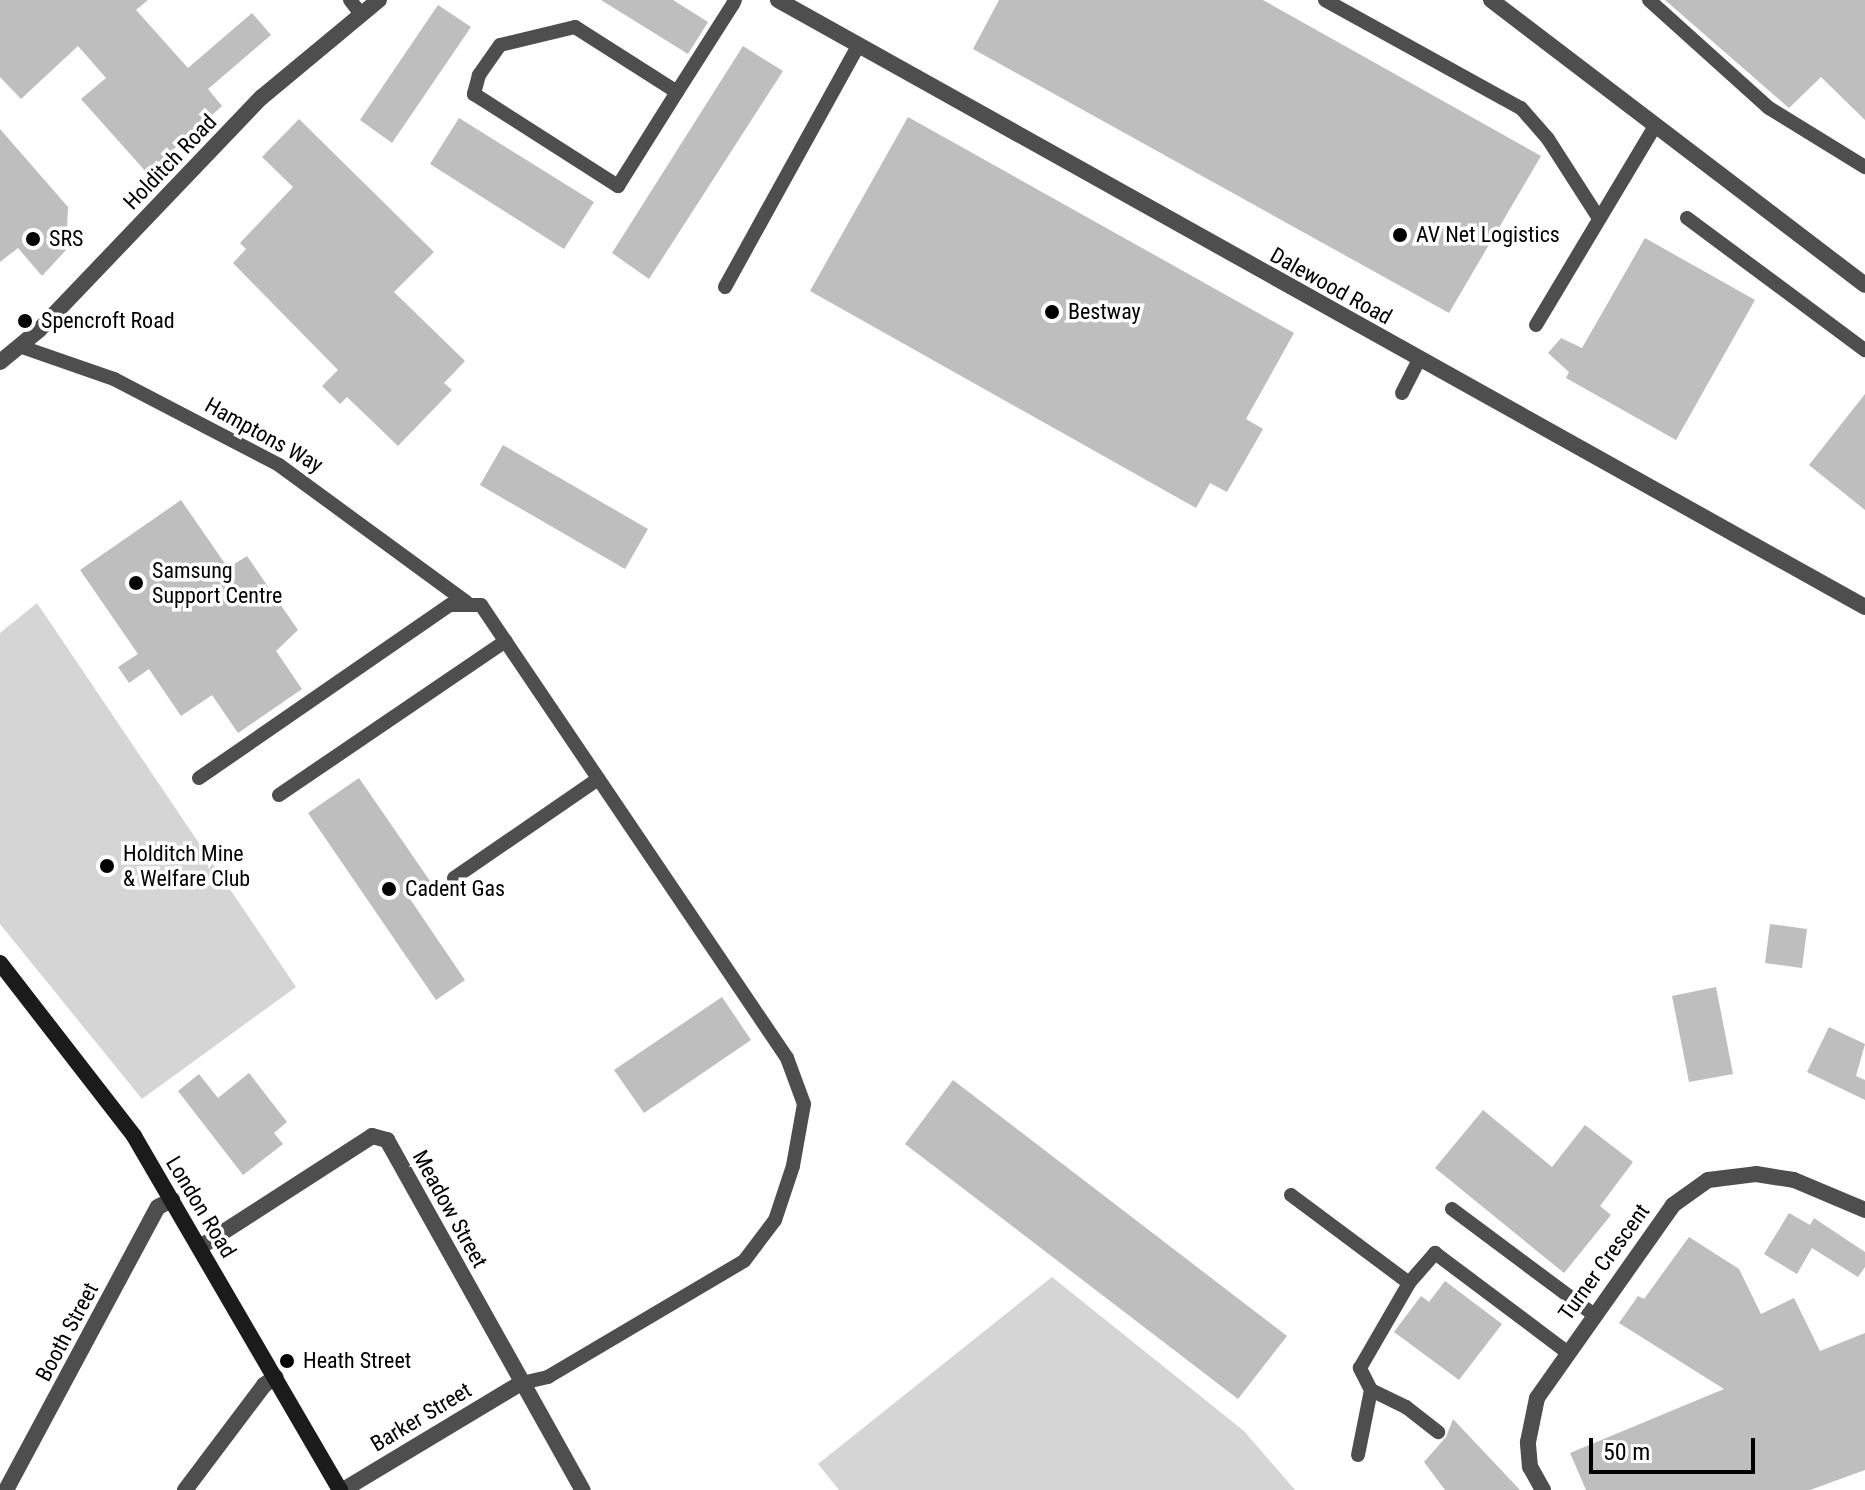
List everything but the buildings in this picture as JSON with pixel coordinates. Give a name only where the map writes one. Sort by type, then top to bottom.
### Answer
[{"type":"main road","name":"London Road","points":[[0,963],[89,1074],[172,1200],[342,1490]]},
{"type":"street","name":"Holditch Road","points":[[0,362],[355,6],[379,0]]},
{"type":"street","name":"Dalewood Road","points":[[778,0],[1865,607]]},
{"type":"street","points":[[1491,0],[1865,285]]},
{"type":"street","name":"Meadow Street","points":[[200,1247],[372,1136],[387,1140],[583,1490]]},
{"type":"street","name":"Turner Crescent","points":[[1543,1490],[1530,1467],[1530,1420],[1537,1398],[1593,1314],[1673,1205],[1708,1180],[1756,1174],[1794,1180],[1865,1210]]},
{"type":"street","name":"Booth Street","points":[[6,1490],[158,1207],[172,1200]]},
{"type":"street","points":[[185,1490],[264,1385],[276,1377]]},
{"type":"street","name":"Barker Street","points":[[342,1490],[521,1383]]},
{"type":"lane","points":[[677,92],[575,27],[500,45],[479,75],[474,94],[618,186],[735,0]]},
{"type":"lane","points":[[1325,0],[1521,108],[1548,139],[1598,217]]},
{"type":"lane","points":[[1649,0],[1769,108],[1865,167]]},
{"type":"lane","points":[[725,287],[859,44]]},
{"type":"lane","points":[[1536,325],[1655,126]]},
{"type":"lane","points":[[1687,218],[1865,350]]},
{"type":"lane","name":"Hamptons Way","points":[[19,346],[114,379],[279,465],[466,602],[481,605],[787,1058],[804,1104],[793,1166],[775,1220],[744,1261],[548,1377],[521,1383]]},
{"type":"lane","points":[[1402,393],[1419,360]]},
{"type":"lane","points":[[199,778],[450,605],[466,602]]},
{"type":"lane","points":[[279,795],[506,641]]},
{"type":"lane","points":[[454,878],[598,779]]},
{"type":"lane","points":[[1291,1195],[1409,1283]]},
{"type":"lane","points":[[1452,1209],[1593,1314]]},
{"type":"lane","points":[[1438,1432],[1406,1407],[1371,1390],[1360,1368],[1409,1283],[1435,1253],[1567,1352]]},
{"type":"lane","points":[[1358,1455],[1371,1390]]},
{"type":"shaded area","name":"Holditch Mine & Welfare Club","points":[[37,603],[296,987],[142,1099],[0,924],[0,633]]},
{"type":"shaded area","points":[[1052,1277],[1244,1431],[1295,1490],[839,1490],[818,1464]]},
{"type":"place","name":"AV Net Logistics","points":[[1400,235]]},
{"type":"place","name":"SRS","points":[[33,239]]},
{"type":"place","name":"Bestway","points":[[1052,312]]},
{"type":"place","name":"Spencroft Road","points":[[25,321]]},
{"type":"place","name":"Samsung Support Centre","points":[[136,583]]},
{"type":"place","name":"Holditch Mine & Welfare Club","points":[[107,866]]},
{"type":"place","name":"Cadent Gas","points":[[389,889]]},
{"type":"place","name":"Heath Street","points":[[287,1361]]}]
